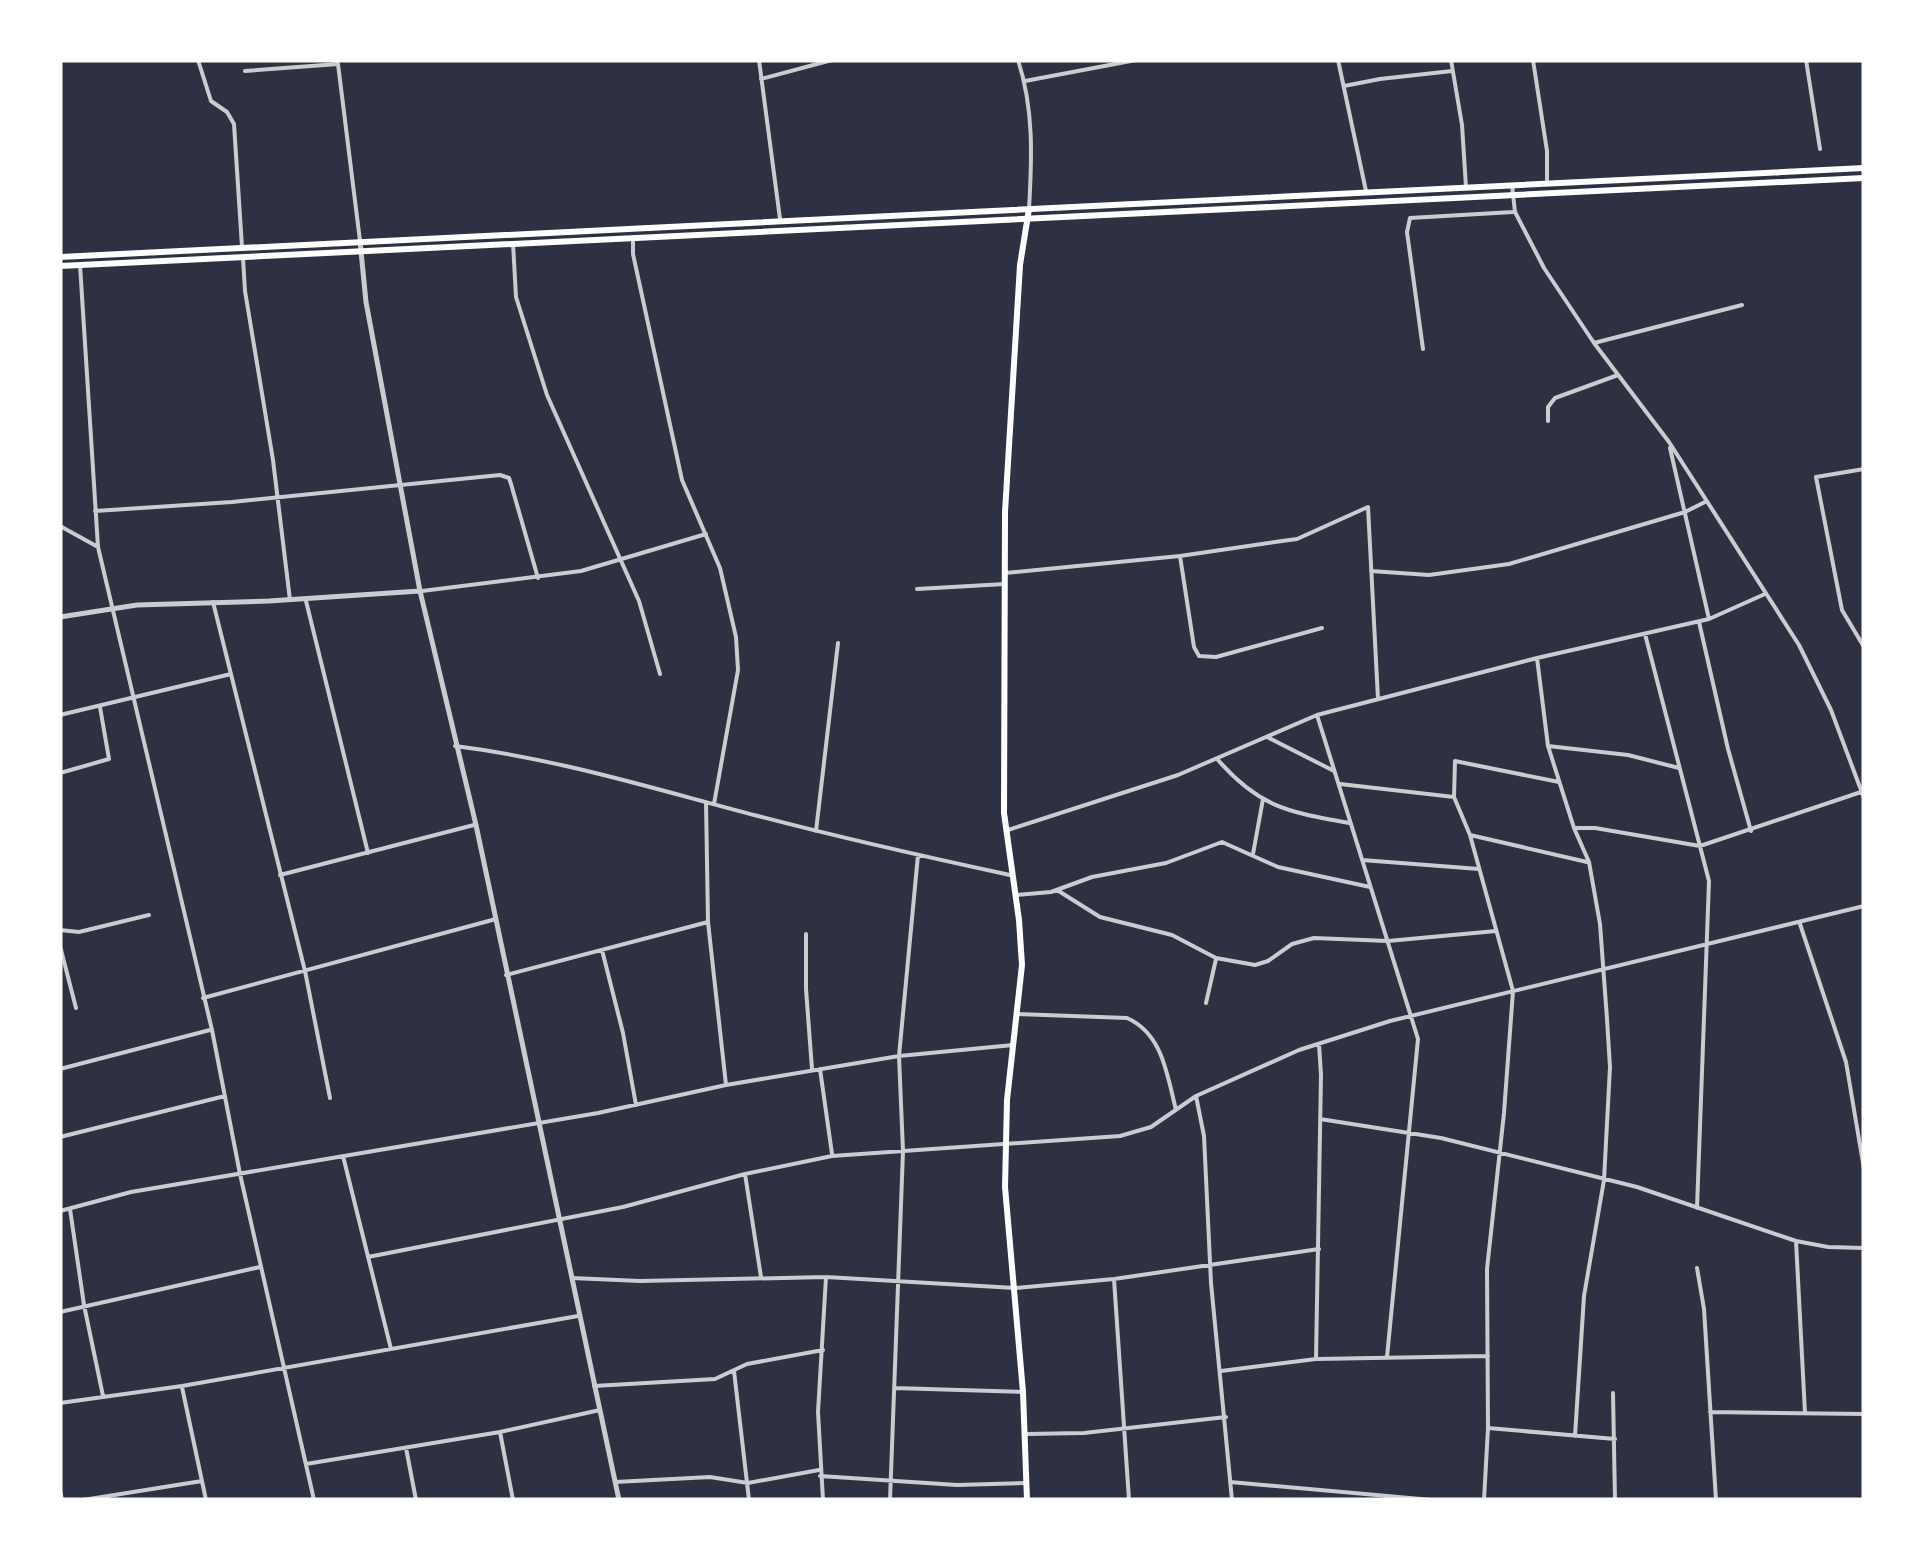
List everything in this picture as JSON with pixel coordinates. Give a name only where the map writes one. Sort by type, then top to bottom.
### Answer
[{"type":"main road","points":[[60,256],[1864,168]]},
{"type":"main road","points":[[60,266],[1864,178]]},
{"type":"main road","points":[[1028,1500],[1005,1187],[1012,1046],[1022,966],[1016,895],[1004,831],[1005,573],[1020,264],[1029,209]]},
{"type":"street","points":[[198,60],[210,101],[227,112],[234,124],[242,247]]},
{"type":"street","points":[[758,60],[780,220]]},
{"type":"street","points":[[761,79],[832,60]]},
{"type":"street","points":[[1018,60],[1030,104],[1029,209]]},
{"type":"street","points":[[1025,81],[1136,60]]},
{"type":"street","points":[[1338,60],[1366,191]]},
{"type":"street","points":[[1451,60],[1462,126],[1466,186]]},
{"type":"street","points":[[1533,60],[1547,152],[1547,183]]},
{"type":"street","points":[[1806,60],[1820,149]]},
{"type":"street","points":[[245,71],[337,62],[366,302],[420,591],[476,825],[619,1500]]},
{"type":"street","points":[[1344,86],[1452,71]]},
{"type":"street","points":[[1512,185],[1515,212],[1544,268],[1594,343],[1669,442],[1799,644],[1831,710],[1863,794],[1700,846],[1574,828]]},
{"type":"street","points":[[1423,349],[1407,232],[1410,218],[1515,212]]},
{"type":"street","points":[[633,238],[682,480],[720,568],[738,651],[714,804]]},
{"type":"street","points":[[513,243],[516,297],[547,395],[639,601],[660,674]]},
{"type":"street","points":[[243,258],[290,600]]},
{"type":"street","points":[[80,265],[98,547],[212,1030],[240,1174],[314,1500]]},
{"type":"street","points":[[1594,343],[1742,305]]},
{"type":"street","points":[[1548,421],[1548,407],[1555,398],[1618,374]]},
{"type":"street","points":[[1669,442],[1709,618]]},
{"type":"street","points":[[1864,469],[1816,477],[1842,610],[1864,647]]},
{"type":"street","points":[[95,511],[278,498],[483,476],[508,478],[538,578]]},
{"type":"street","points":[[1370,571],[1428,575],[1509,564],[1685,512],[1706,501]]},
{"type":"street","points":[[1005,573],[1180,556],[1296,539],[1368,507],[1378,699]]},
{"type":"street","points":[[60,526],[98,547]]},
{"type":"street","points":[[60,616],[112,608],[420,591],[538,578],[621,561],[706,534]]},
{"type":"street","points":[[1180,556],[1194,647],[1199,656],[1208,658],[1322,628]]},
{"type":"street","points":[[916,589],[1005,584]]},
{"type":"street","points":[[1004,831],[1218,760],[1317,715],[1698,621],[1765,594]]},
{"type":"street","points":[[306,599],[368,854]]},
{"type":"street","points":[[212,602],[305,971],[330,1098]]},
{"type":"street","points":[[1698,621],[1751,831]]},
{"type":"street","points":[[1645,634],[1709,881],[1696,1208]]},
{"type":"street","points":[[816,830],[838,643]]},
{"type":"street","points":[[1537,658],[1548,746],[1589,862],[1605,968],[1610,1067],[1604,1180],[1584,1296],[1575,1436]]},
{"type":"street","points":[[60,715],[231,674]]},
{"type":"street","points":[[60,773],[109,759],[100,707]]},
{"type":"street","points":[[1317,715],[1418,1039],[1386,1357]]},
{"type":"street","points":[[1267,737],[1335,772]]},
{"type":"street","points":[[455,746],[583,768],[816,830],[1010,875]]},
{"type":"street","points":[[1548,746],[1628,756],[1679,768]]},
{"type":"street","points":[[1218,760],[1239,783],[1288,812],[1351,823]]},
{"type":"street","points":[[1484,1500],[1488,1428],[1487,1269],[1513,991],[1470,835],[1454,797],[1455,761],[1559,782]]},
{"type":"street","points":[[1339,784],[1454,797]]},
{"type":"street","points":[[1253,855],[1263,800]]},
{"type":"street","points":[[706,802],[708,922],[726,1085]]},
{"type":"street","points":[[280,875],[476,825]]},
{"type":"street","points":[[1470,835],[1589,862]]},
{"type":"street","points":[[1016,895],[1057,890],[1092,878],[1166,863],[1222,842],[1278,868],[1371,886]]},
{"type":"street","points":[[890,1500],[903,1150],[899,1056],[918,855]]},
{"type":"street","points":[[1362,860],[1479,869]]},
{"type":"street","points":[[1057,890],[1100,917],[1172,935],[1216,958],[1254,966],[1268,962],[1292,944],[1314,938],[1388,940],[1496,931]]},
{"type":"street","points":[[368,1256],[623,1207],[745,1174],[832,1156],[1120,1136],[1151,1127],[1196,1096],[1319,1042],[1408,1016],[1864,906]]},
{"type":"street","points":[[60,930],[79,932],[149,915]]},
{"type":"street","points":[[203,998],[496,919]]},
{"type":"street","points":[[506,975],[708,922]]},
{"type":"street","points":[[1800,924],[1846,1062],[1864,1168]]},
{"type":"street","points":[[806,934],[812,1071]]},
{"type":"street","points":[[60,946],[76,1008]]},
{"type":"street","points":[[602,950],[636,1105]]},
{"type":"street","points":[[1206,1004],[1216,958]]},
{"type":"street","points":[[1017,1014],[1127,1018],[1141,1025],[1162,1060],[1176,1110]]},
{"type":"street","points":[[60,1068],[212,1030]]},
{"type":"street","points":[[1316,1358],[1319,1042]]},
{"type":"street","points":[[60,1211],[131,1192],[636,1105],[726,1085],[899,1056],[1012,1046]]},
{"type":"street","points":[[820,1069],[832,1156]]},
{"type":"street","points":[[60,1137],[226,1096]]},
{"type":"street","points":[[1196,1096],[1204,1136],[1210,1263],[1232,1500]]},
{"type":"street","points":[[1320,1119],[1410,1133],[1638,1188],[1796,1241],[1828,1248],[1864,1248]]},
{"type":"street","points":[[343,1156],[391,1349]]},
{"type":"street","points":[[745,1174],[761,1277]]},
{"type":"street","points":[[70,1208],[84,1306],[104,1398]]},
{"type":"street","points":[[1796,1241],[1805,1413]]},
{"type":"street","points":[[572,1278],[826,1277],[1015,1288],[1114,1279],[1318,1249]]},
{"type":"street","points":[[60,1312],[262,1267]]},
{"type":"street","points":[[1697,1268],[1704,1308],[1716,1500]]},
{"type":"street","points":[[823,1500],[818,1412],[826,1277]]},
{"type":"street","points":[[1114,1279],[1128,1500]]},
{"type":"street","points":[[60,1403],[182,1386],[580,1316]]},
{"type":"street","points":[[594,1386],[715,1380],[747,1364],[823,1350]]},
{"type":"street","points":[[1221,1372],[1316,1358],[1488,1356]]},
{"type":"street","points":[[734,1371],[749,1500]]},
{"type":"street","points":[[182,1386],[206,1500]]},
{"type":"street","points":[[894,1388],[1022,1392]]},
{"type":"street","points":[[1613,1393],[1615,1500]]},
{"type":"street","points":[[306,1464],[500,1432],[600,1410]]},
{"type":"street","points":[[1710,1412],[1864,1414]]},
{"type":"street","points":[[1024,1434],[1226,1417]]},
{"type":"street","points":[[1488,1428],[1615,1439]]},
{"type":"street","points":[[500,1432],[513,1500]]},
{"type":"street","points":[[406,1448],[416,1500]]},
{"type":"street","points":[[615,1482],[710,1478],[748,1482],[820,1473],[957,1485],[1026,1483]]},
{"type":"street","points":[[83,1500],[202,1481]]},
{"type":"street","points":[[1230,1482],[1432,1500]]},
{"type":"street","points":[[60,1490],[62,1500]]}]
